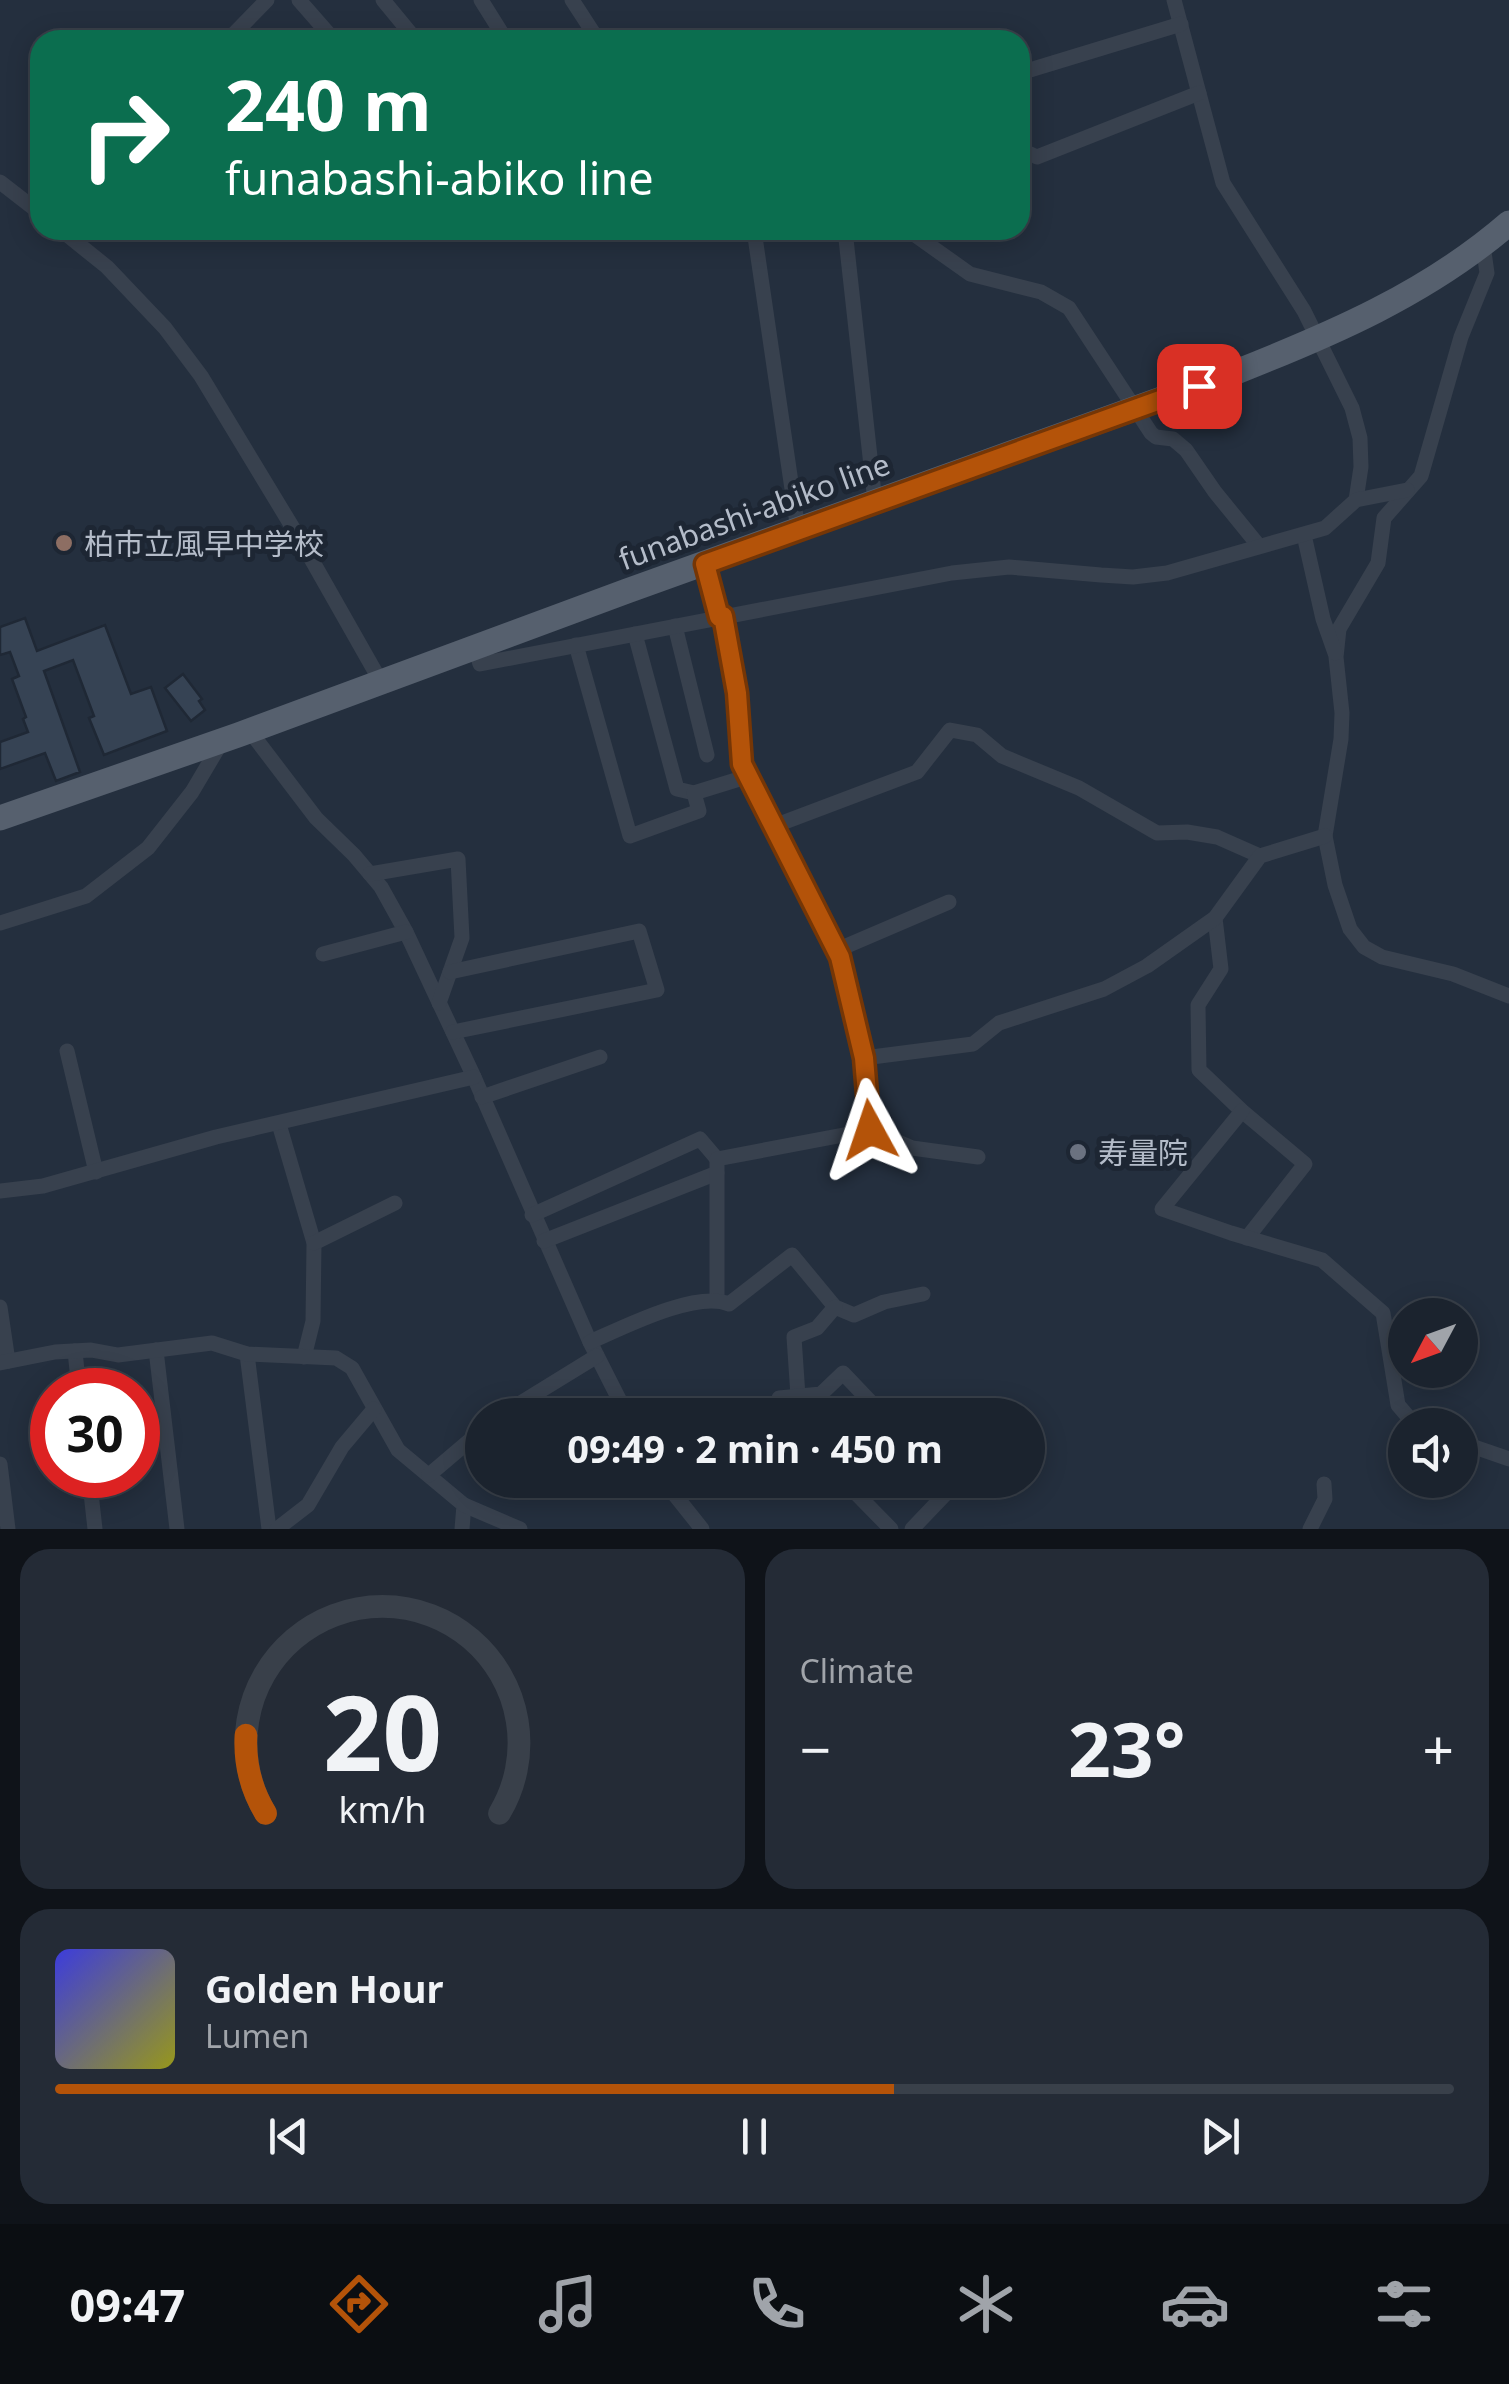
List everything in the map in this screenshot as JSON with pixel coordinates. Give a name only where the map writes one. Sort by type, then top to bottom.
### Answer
[{"type":"main road","name":"funabashi-abiko line","points":[[0,818],[1136,409],[1320,339],[1414,292],[1483,246],[1509,223]]},
{"type":"street","points":[[238,30],[267,0]]},
{"type":"street","points":[[299,0],[325,30]]},
{"type":"street","points":[[383,0],[408,30]]},
{"type":"street","points":[[481,0],[500,30]]},
{"type":"street","points":[[572,0],[592,30]]},
{"type":"street","points":[[1174,0],[1223,184],[1320,339],[1352,408],[1360,438],[1356,500]]},
{"type":"street","points":[[1030,70],[1180,24]]},
{"type":"street","points":[[1030,154],[1038,157],[1199,93]]},
{"type":"street","points":[[0,182],[30,205]]},
{"type":"street","points":[[73,240],[107,267],[165,328],[200,376],[382,682]]},
{"type":"street","points":[[755,240],[798,530]]},
{"type":"street","points":[[847,240],[875,502]]},
{"type":"street","points":[[922,240],[970,274],[1041,292],[1069,308],[1156,437],[1173,439],[1186,450],[1259,546]]},
{"type":"street","points":[[1336,657],[1339,629],[1378,563],[1384,518],[1421,476],[1461,337],[1487,273],[1483,246]]},
{"type":"street","points":[[475,648],[480,664],[952,573],[1008,566],[1101,576],[1168,573],[1326,528],[1356,500],[1407,490]]},
{"type":"street","points":[[1304,535],[1336,657],[1341,739],[1325,836],[1335,885],[1350,928],[1364,947],[1382,957],[1453,974],[1509,996]]},
{"type":"street","points":[[705,564],[737,693],[742,764],[837,950],[864,1058],[870,1130]]},
{"type":"street","points":[[675,626],[707,755]]},
{"type":"street","points":[[635,634],[677,788],[694,793],[748,776]]},
{"type":"street","points":[[576,645],[630,836],[699,811],[694,793]]},
{"type":"street","points":[[249,730],[316,818],[370,874],[406,932],[618,1398]]},
{"type":"street","points":[[774,826],[916,772],[950,730],[977,735],[1002,756],[1079,788],[1157,833],[1188,832],[1217,838],[1260,856]]},
{"type":"street","points":[[0,923],[86,896],[148,848],[192,792],[223,739]]},
{"type":"street","points":[[864,1058],[973,1044],[999,1023],[1104,989],[1147,966],[1215,918],[1260,856],[1325,836]]},
{"type":"street","points":[[370,874],[458,859],[462,938],[439,1003]]},
{"type":"street","points":[[837,950],[949,902]]},
{"type":"street","points":[[1215,918],[1221,969],[1198,1005],[1199,1070],[1305,1164],[1246,1238]]},
{"type":"street","points":[[450,972],[639,931],[657,990],[453,1032]]},
{"type":"street","points":[[323,954],[406,932]]},
{"type":"street","points":[[67,1050],[96,1172]]},
{"type":"street","points":[[482,1097],[600,1057]]},
{"type":"street","points":[[0,1191],[43,1186],[216,1138],[474,1078]]},
{"type":"street","points":[[1242,1111],[1162,1209],[1322,1260],[1383,1313],[1401,1408]]},
{"type":"street","points":[[279,1124],[314,1243],[313,1321],[304,1358]]},
{"type":"street","points":[[544,1242],[717,1166],[870,1130],[912,1148],[978,1156]]},
{"type":"street","points":[[532,1215],[700,1140],[717,1166],[717,1299]]},
{"type":"street","points":[[314,1243],[395,1204]]},
{"type":"street","points":[[525,1398],[593,1349],[662,1311],[717,1299],[728,1304],[792,1256],[835,1307],[854,1314],[884,1302],[923,1294]]},
{"type":"street","points":[[0,1307],[4,1362],[54,1352],[90,1350],[118,1354],[212,1343],[247,1354],[336,1358],[352,1368],[398,1450],[464,1505],[520,1529]]},
{"type":"street","points":[[798,1396],[794,1337],[817,1328],[835,1307]]},
{"type":"street","points":[[156,1350],[177,1529]]},
{"type":"street","points":[[75,1351],[77,1368]]},
{"type":"street","points":[[247,1354],[273,1529],[308,1505],[342,1447],[374,1410]]},
{"type":"street","points":[[779,1398],[820,1394],[843,1373],[867,1398]]},
{"type":"street","points":[[429,1475],[465,1444]]},
{"type":"street","points":[[1478,1448],[1509,1458]]},
{"type":"street","points":[[0,1464],[8,1529]]},
{"type":"street","points":[[1310,1529],[1325,1499],[1324,1484]]},
{"type":"street","points":[[91,1498],[94,1529]]},
{"type":"street","points":[[677,1498],[702,1529]]},
{"type":"street","points":[[861,1498],[892,1529]]},
{"type":"street","points":[[912,1529],[942,1498]]},
{"type":"street","points":[[462,1529],[464,1505]]},
{"type":"building","points":[[25,618],[37,651],[105,625],[131,694],[151,687],[167,731],[104,755],[73,660],[44,671],[80,772],[56,781],[45,753],[0,769],[0,742],[28,732],[12,679],[19,676],[10,652],[0,655],[0,627]]},
{"type":"building","points":[[183,674],[202,699],[199,701],[205,710],[191,721],[165,688]]},
{"type":"place","name":"柏市立風早中学校","points":[[64,543]]},
{"type":"place","name":"寿量院","points":[[1078,1152]]},
{"type":"route","points":[[870,1130],[864,1058],[840,957],[742,764],[731,656],[723,616],[719,617],[705,564],[1199,386]]}]
